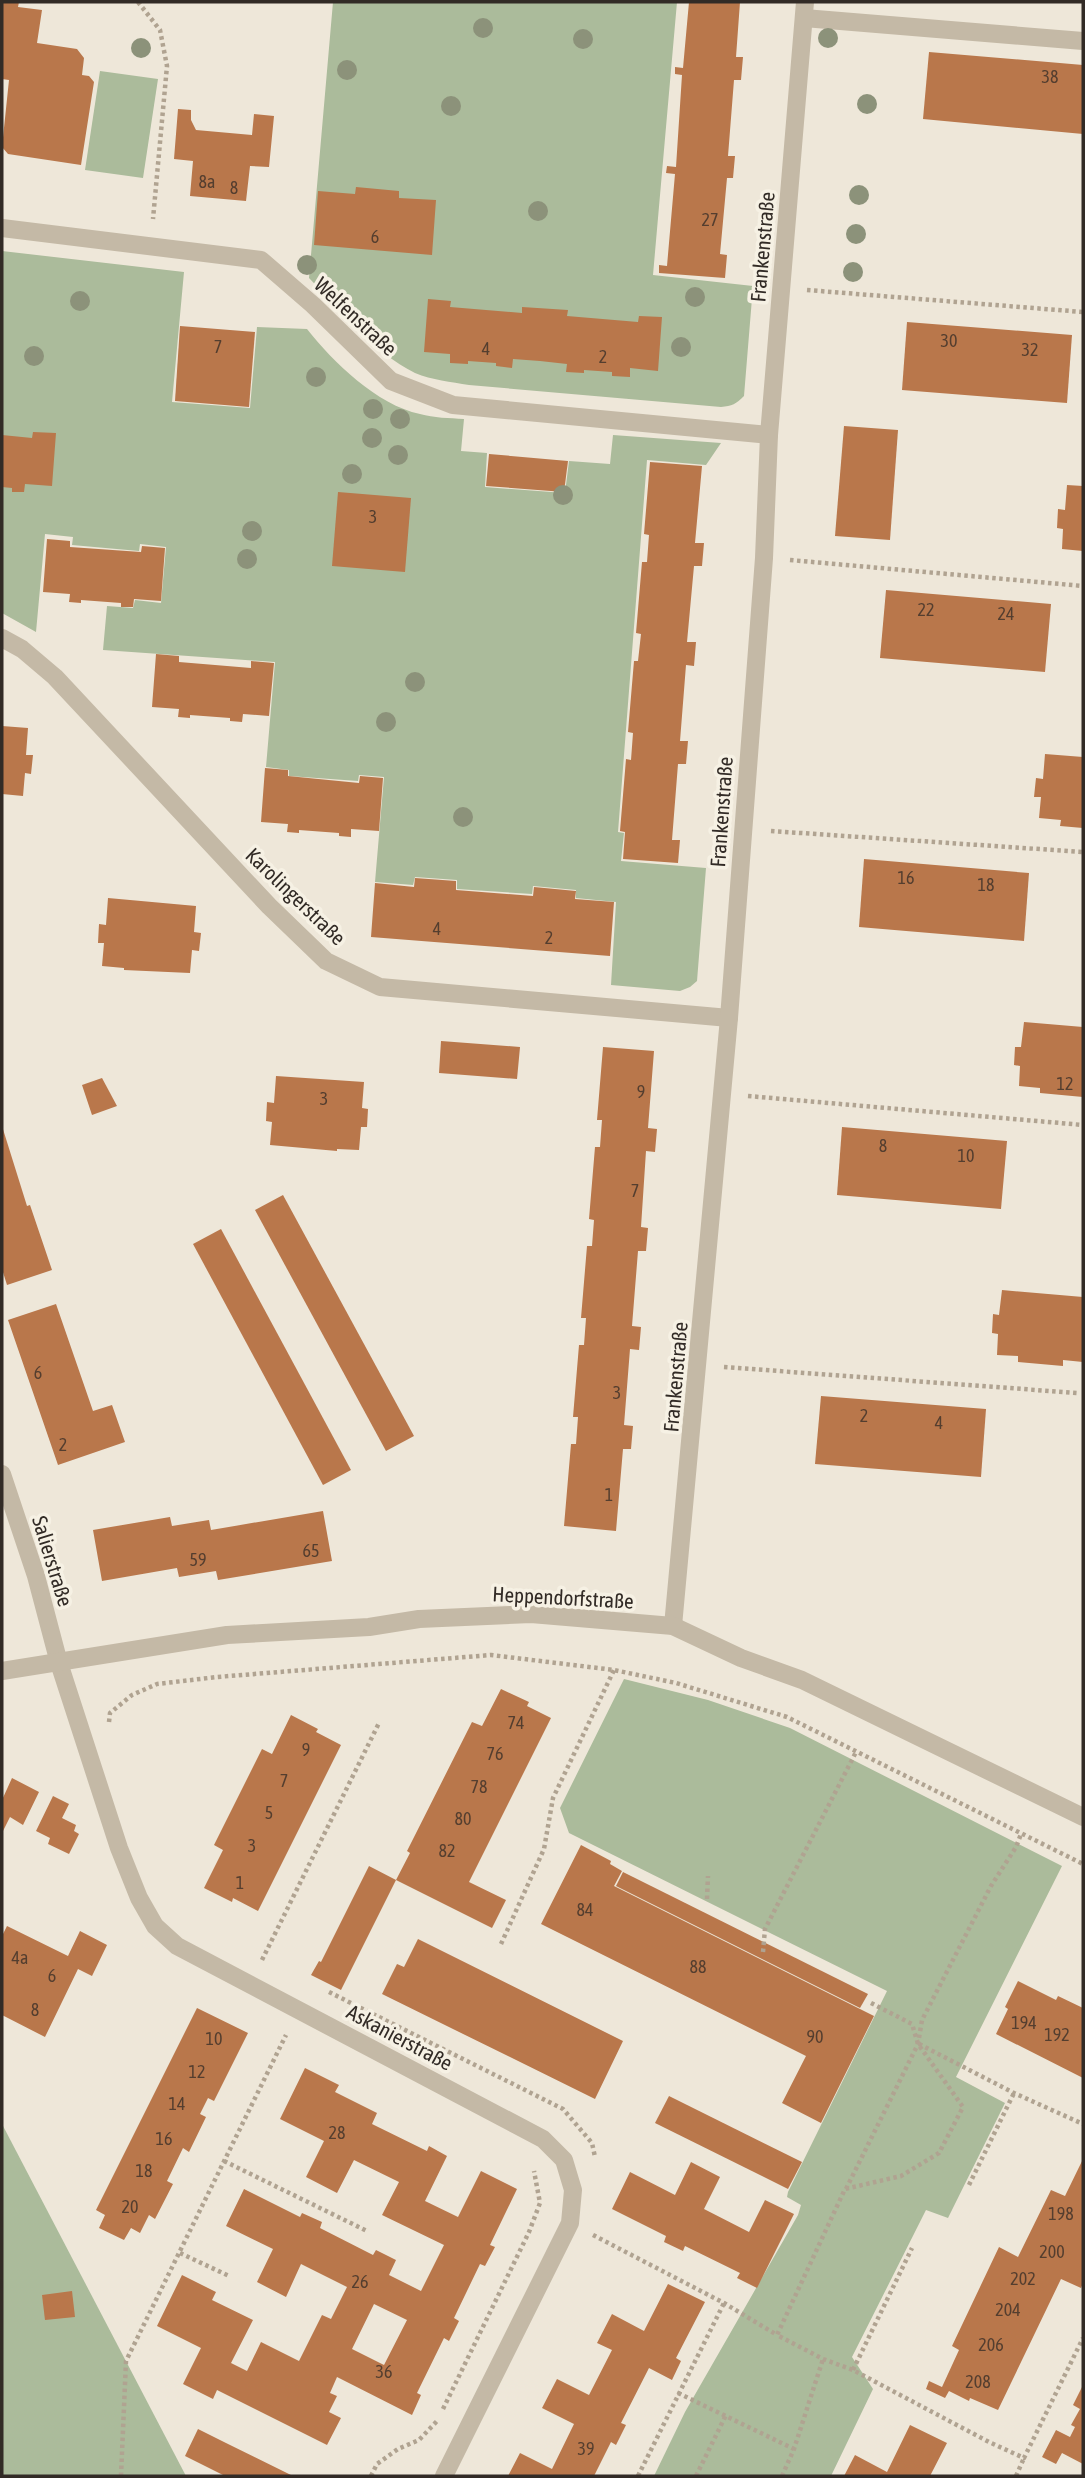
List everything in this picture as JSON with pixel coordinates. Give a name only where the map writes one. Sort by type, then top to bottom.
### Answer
[{"type":"street","points":[[805,10],[1083,41]]},
{"type":"street","name":"Frankenstraße","points":[[674,1626],[729,1018],[764,558],[769,435],[805,10]]},
{"type":"street","name":"Welfenstraße","points":[[2,228],[261,260],[313,305],[391,381],[453,405],[769,435]]},
{"type":"street","name":"Karolingerstraße","points":[[2,638],[22,649],[48,670],[269,906],[326,961],[380,987],[729,1018]]},
{"type":"street","name":"Salierstraße","points":[[2,1474],[36,1576],[59,1663]]},
{"type":"street","name":"Heppendorfstraße","points":[[2,1671],[227,1635],[369,1627],[418,1619],[531,1614],[674,1626],[741,1658],[802,1680],[1083,1817]]},
{"type":"street","name":"Askanierstraße","points":[[59,1663],[119,1848],[139,1898],[155,1926],[177,1946],[543,2139],[564,2160],[573,2190],[570,2223],[444,2476]]},
{"type":"path","points":[[138,2],[160,30],[167,66],[151,246]]},
{"type":"path","points":[[782,288],[1083,312]]},
{"type":"path","points":[[764,558],[1083,586]]},
{"type":"path","points":[[742,829],[1083,852]]},
{"type":"path","points":[[722,1094],[1083,1125]]},
{"type":"path","points":[[699,1366],[1077,1393]]},
{"type":"path","points":[[108,1724],[110,1713],[132,1695],[156,1684],[217,1677],[491,1656],[614,1670],[676,1683],[787,1717],[1083,1864]]},
{"type":"path","points":[[500,1944],[544,1849],[553,1798],[614,1670]]},
{"type":"path","points":[[262,1960],[379,1723]]},
{"type":"path","points":[[763,1952],[765,1929],[856,1752]]},
{"type":"path","points":[[776,2335],[918,2044],[922,2020],[1021,1834]]},
{"type":"path","points":[[707,1899],[708,1876]]},
{"type":"path","points":[[250,1954],[273,1965]]},
{"type":"path","points":[[317,1986],[563,2109],[592,2143],[596,2164]]},
{"type":"path","points":[[845,2189],[901,2176],[939,2153],[963,2107],[918,2044],[912,2024],[871,2003]]},
{"type":"path","points":[[275,2028],[299,2040]]},
{"type":"path","points":[[121,2476],[126,2361],[286,2034]]},
{"type":"path","points":[[918,2044],[1083,2124]]},
{"type":"path","points":[[969,2185],[1014,2092]]},
{"type":"path","points":[[224,2161],[367,2231]]},
{"type":"path","points":[[371,2476],[377,2464],[398,2449],[419,2440],[438,2421],[541,2203],[536,2176],[530,2165]]},
{"type":"path","points":[[596,2223],[595,2235],[607,2243],[724,2302],[776,2335],[823,2359],[853,2370],[1024,2458]]},
{"type":"path","points":[[853,2370],[912,2248]]},
{"type":"path","points":[[180,2253],[229,2276]]},
{"type":"path","points":[[638,2476],[724,2302]]},
{"type":"path","points":[[1016,2476],[1083,2338]]},
{"type":"path","points":[[782,2476],[794,2449],[823,2359]]},
{"type":"path","points":[[678,2393],[794,2449]]},
{"type":"path","points":[[696,2476],[726,2415]]},
{"type":"green space","points":[[333,2],[677,2],[653,275],[753,286],[744,396],[734,404],[721,407],[448,382],[415,373],[385,354],[358,330],[309,278]]},
{"type":"green space","points":[[100,71],[158,79],[143,178],[85,170]]},
{"type":"green space","points":[[2,251],[184,272],[172,402],[250,408],[257,327],[307,329],[343,368],[388,402],[425,415],[464,419],[461,451],[487,453],[485,487],[565,493],[569,461],[610,464],[613,435],[721,443],[706,465],[647,460],[618,832],[624,833],[621,861],[706,868],[697,981],[680,991],[611,985],[616,902],[576,898],[576,890],[533,886],[532,894],[457,889],[457,880],[415,877],[413,885],[375,882],[384,777],[359,775],[358,781],[289,776],[289,770],[266,767],[275,662],[103,650],[107,606],[133,608],[135,600],[161,603],[166,547],[140,544],[139,551],[72,545],[73,537],[45,534],[36,632],[2,613]]},
{"type":"green space","points":[[624,1679],[708,1700],[790,1728],[1062,1866],[956,2077],[1005,2103],[948,2218],[926,2210],[852,2357],[873,2389],[831,2476],[654,2476],[685,2412],[798,2215],[801,2205],[787,2197],[788,2192],[887,1991],[569,1833],[560,1808]]},
{"type":"green space","points":[[2,2124],[186,2476],[2,2476]]},
{"type":"building","points":[[2,2],[19,2],[18,7],[42,10],[37,43],[77,49],[84,58],[82,75],[89,76],[94,82],[81,165],[8,154],[2,147],[9,80],[2,79]]},
{"type":"building","points":[[689,2],[740,2],[736,57],[743,57],[741,80],[734,80],[728,156],[735,156],[733,178],[727,178],[720,254],[727,255],[725,278],[659,273],[659,265],[667,266],[675,174],[666,173],[667,166],[676,167],[682,75],[675,74],[675,67],[683,68]]},
{"type":"building","points":[[929,52],[1083,65],[1083,134],[923,119]]},
{"type":"building","points":[[178,109],[191,110],[191,120],[196,130],[252,135],[254,114],[274,116],[269,167],[250,166],[246,201],[190,196],[193,161],[174,159]]},
{"type":"building","points":[[356,187],[399,191],[399,198],[436,200],[432,255],[314,245],[318,191],[355,194]]},
{"type":"building","points":[[428,299],[451,301],[450,307],[522,313],[522,307],[568,310],[567,316],[638,322],[639,316],[662,317],[658,371],[630,368],[630,377],[612,376],[612,372],[566,372],[567,364],[540,361],[513,359],[512,368],[496,366],[496,363],[450,363],[450,354],[424,352]]},
{"type":"building","points":[[907,322],[1072,335],[1067,403],[902,390]]},
{"type":"building","points":[[180,326],[255,332],[249,407],[175,401]]},
{"type":"building","points":[[844,426],[898,430],[890,540],[835,536]]},
{"type":"building","points":[[33,432],[56,433],[52,486],[25,484],[24,492],[12,492],[12,488],[2,487],[2,435],[32,438]]},
{"type":"building","points":[[489,454],[568,461],[564,492],[486,486]]},
{"type":"building","points":[[650,462],[702,466],[695,543],[704,543],[702,566],[694,566],[687,642],[696,642],[694,666],[686,665],[680,741],[688,741],[686,764],[678,764],[672,840],[680,840],[678,863],[623,859],[625,832],[620,831],[626,759],[631,760],[633,733],[628,732],[634,661],[638,661],[641,634],[636,633],[642,562],[647,562],[649,535],[644,534]]},
{"type":"building","points":[[1067,485],[1083,486],[1083,551],[1062,549],[1063,529],[1057,528],[1058,509],[1065,510]]},
{"type":"building","points":[[338,492],[411,498],[405,572],[332,566]]},
{"type":"building","points":[[47,539],[70,541],[70,547],[141,552],[142,546],[165,548],[161,601],[134,599],[133,607],[121,607],[121,603],[81,600],[81,603],[69,602],[70,594],[43,592]]},
{"type":"building","points":[[886,590],[1051,604],[1045,672],[880,658]]},
{"type":"building","points":[[156,654],[179,656],[179,662],[251,668],[251,661],[274,663],[269,716],[243,714],[242,722],[230,721],[230,718],[190,715],[190,718],[178,717],[179,709],[152,707]]},
{"type":"building","points":[[2,726],[28,728],[26,755],[33,755],[31,774],[25,773],[23,796],[2,794]]},
{"type":"building","points":[[1045,754],[1083,757],[1083,828],[1060,826],[1061,820],[1039,818],[1041,797],[1034,797],[1036,778],[1043,779]]},
{"type":"building","points":[[265,768],[288,770],[288,776],[359,783],[360,776],[383,778],[379,831],[351,829],[351,837],[339,836],[339,833],[299,830],[299,833],[287,832],[288,824],[261,822]]},
{"type":"building","points":[[864,859],[1029,873],[1024,941],[859,927]]},
{"type":"building","points":[[415,878],[456,881],[456,890],[533,896],[534,887],[576,891],[575,899],[614,902],[610,956],[371,937],[375,883],[414,887]]},
{"type":"building","points":[[108,898],[196,906],[194,932],[201,933],[199,951],[192,950],[190,973],[124,970],[102,966],[104,943],[98,943],[99,924],[106,925]]},
{"type":"building","points":[[1024,1022],[1083,1027],[1083,1097],[1040,1093],[1040,1088],[1019,1086],[1020,1066],[1014,1065],[1015,1047],[1021,1047]]},
{"type":"building","points":[[441,1041],[520,1047],[517,1079],[439,1073]]},
{"type":"building","points":[[603,1047],[654,1051],[648,1128],[657,1129],[655,1152],[646,1151],[641,1227],[648,1228],[646,1251],[638,1251],[632,1326],[641,1327],[639,1350],[630,1349],[624,1425],[633,1426],[631,1449],[623,1449],[616,1531],[564,1526],[571,1444],[576,1444],[578,1417],[573,1417],[579,1345],[584,1345],[586,1318],[581,1318],[587,1246],[592,1246],[594,1220],[589,1219],[595,1147],[600,1147],[602,1120],[597,1120]]},
{"type":"building","points":[[276,1076],[364,1082],[362,1108],[368,1109],[367,1127],[361,1127],[359,1150],[337,1151],[270,1145],[272,1122],[266,1121],[267,1102],[274,1103]]},
{"type":"building","points":[[102,1078],[117,1106],[92,1115],[82,1085]]},
{"type":"building","points":[[2,1126],[27,1206],[30,1205],[52,1270],[7,1285],[2,1269]]},
{"type":"building","points":[[842,1127],[1007,1141],[1001,1209],[837,1195]]},
{"type":"building","points":[[283,1195],[414,1436],[386,1451],[255,1210]]},
{"type":"building","points":[[221,1229],[351,1470],[323,1485],[193,1244]]},
{"type":"building","points":[[1002,1290],[1083,1297],[1083,1362],[1063,1360],[1063,1366],[1018,1362],[1018,1356],[997,1355],[998,1334],[992,1333],[993,1314],[999,1315]]},
{"type":"building","points":[[56,1304],[93,1411],[112,1405],[125,1442],[58,1465],[8,1320]]},
{"type":"building","points":[[821,1396],[986,1409],[981,1477],[815,1464]]},
{"type":"building","points":[[323,1511],[332,1561],[218,1580],[216,1571],[179,1577],[177,1568],[102,1581],[93,1530],[170,1517],[172,1526],[209,1520],[211,1530]]},
{"type":"building","points":[[501,1689],[529,1702],[527,1706],[551,1718],[469,1882],[506,1900],[492,1928],[396,1880],[410,1853],[407,1851],[472,1722],[482,1726]]},
{"type":"building","points":[[291,1715],[341,1745],[258,1911],[233,1898],[232,1902],[204,1888],[223,1850],[214,1845],[262,1749],[272,1754]]},
{"type":"building","points":[[12,1778],[39,1792],[23,1825],[10,1817],[2,1833],[2,1800]]},
{"type":"building","points":[[53,1796],[69,1804],[62,1818],[76,1825],[74,1831],[79,1834],[69,1854],[48,1844],[50,1838],[36,1831]]},
{"type":"building","points":[[581,1845],[611,1861],[610,1864],[622,1871],[614,1886],[874,2016],[821,2123],[782,2103],[806,2056],[541,1924]]},
{"type":"building","points":[[369,1866],[396,1880],[341,1990],[311,1975],[319,1961],[321,1962]]},
{"type":"building","points":[[623,1872],[868,1994],[860,2008],[616,1886]]},
{"type":"building","points":[[7,1926],[68,1956],[80,1931],[107,1945],[92,1976],[78,1969],[45,2037],[2,2015],[2,1936]]},
{"type":"building","points":[[418,1939],[623,2041],[595,2099],[382,1994],[397,1964],[404,1967]]},
{"type":"building","points":[[1018,1981],[1056,2000],[1058,1996],[1083,2008],[1083,2078],[996,2034]]},
{"type":"building","points":[[197,2008],[248,2033],[214,2101],[208,2098],[200,2114],[206,2117],[189,2152],[183,2148],[167,2181],[173,2184],[155,2219],[149,2215],[140,2233],[131,2228],[124,2240],[99,2228],[105,2215],[96,2210]]},
{"type":"building","points":[[305,2068],[339,2085],[335,2092],[377,2113],[372,2124],[427,2151],[429,2146],[447,2156],[425,2201],[458,2217],[481,2171],[517,2189],[490,2245],[495,2247],[485,2266],[480,2264],[454,2318],[459,2321],[449,2341],[444,2338],[417,2393],[421,2395],[412,2415],[337,2377],[330,2393],[337,2396],[329,2412],[341,2418],[327,2445],[217,2390],[213,2399],[183,2384],[201,2348],[157,2326],[182,2275],[216,2292],[212,2300],[253,2320],[231,2363],[247,2371],[261,2342],[299,2361],[322,2315],[331,2319],[347,2287],[301,2264],[286,2297],[257,2282],[273,2249],[226,2226],[244,2189],[300,2217],[302,2213],[322,2222],[320,2228],[373,2255],[376,2250],[396,2260],[389,2275],[421,2291],[444,2245],[382,2215],[399,2182],[354,2160],[337,2193],[306,2177],[324,2141],[280,2119]],"holes":[[[374,2304],[407,2320],[384,2365],[352,2349]]]},
{"type":"building","points":[[669,2096],[802,2162],[788,2189],[655,2123]]},
{"type":"building","points":[[1083,2159],[1083,2283],[1081,2288],[1061,2279],[998,2410],[949,2391],[945,2398],[926,2389],[929,2381],[942,2387],[959,2350],[952,2346],[999,2247],[1018,2257],[1051,2190],[1065,2196]]},
{"type":"building","points":[[691,2162],[720,2177],[704,2209],[749,2232],[765,2200],[794,2214],[757,2288],[737,2278],[740,2273],[685,2246],[683,2251],[664,2242],[666,2236],[612,2209],[630,2172],[675,2195]]},
{"type":"building","points":[[668,2284],[705,2302],[676,2358],[681,2361],[672,2380],[649,2368],[621,2423],[626,2425],[616,2445],[611,2442],[594,2476],[508,2476],[520,2453],[552,2469],[574,2424],[542,2408],[557,2379],[589,2395],[612,2350],[597,2343],[612,2314],[644,2331]]},
{"type":"building","points":[[72,2291],[75,2317],[45,2320],[42,2295]]},
{"type":"building","points":[[1083,2385],[1083,2464],[1062,2453],[1056,2464],[1042,2457],[1056,2430],[1070,2437],[1075,2427],[1071,2425],[1080,2409],[1073,2405]]},
{"type":"building","points":[[910,2425],[947,2443],[930,2476],[844,2476],[855,2455],[887,2472]]},
{"type":"building","points":[[198,2429],[293,2476],[225,2476],[185,2456]]}]
